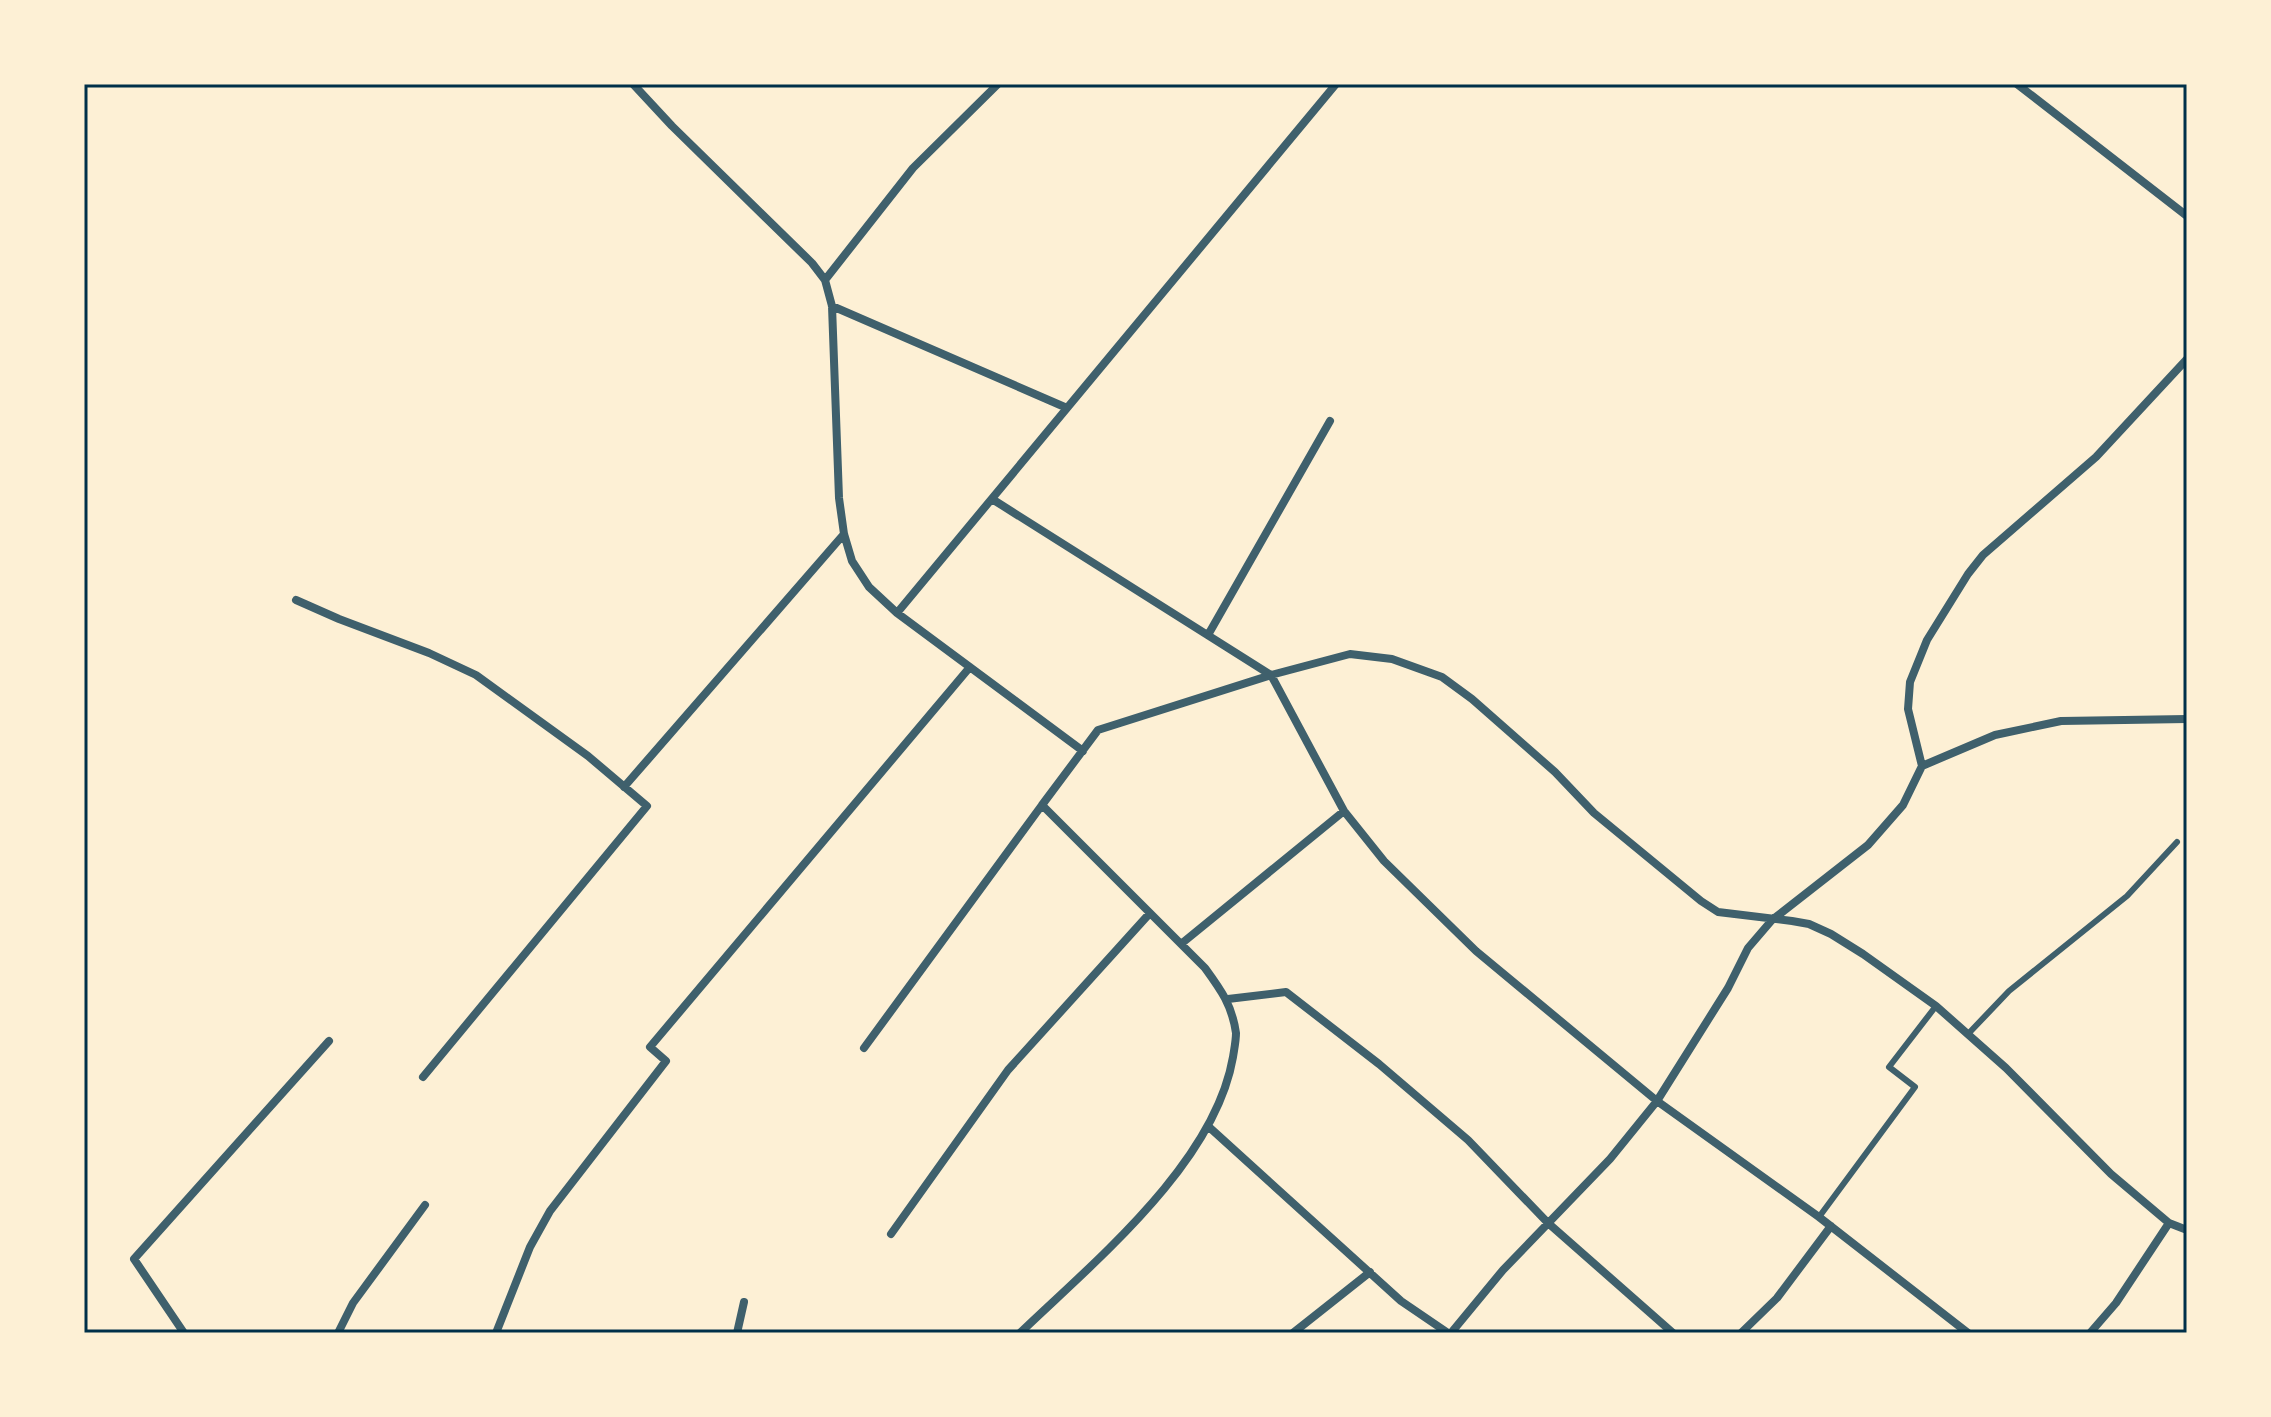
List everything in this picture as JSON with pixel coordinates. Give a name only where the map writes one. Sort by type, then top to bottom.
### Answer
[{"type":"street","points":[[633,84],[812,263],[825,280],[832,306],[839,498],[844,534],[852,561],[869,587],[897,613],[1083,751]]},
{"type":"street","points":[[825,280],[913,168],[998,84]]},
{"type":"street","points":[[897,613],[1336,84]]},
{"type":"street","points":[[2017,84],[2185,210]]},
{"type":"street","points":[[832,306],[1067,408]]},
{"type":"street","points":[[1209,1127],[1423,1318],[1450,1333],[1503,1270],[1610,1159],[1657,1101],[1728,988],[1748,948],[1772,920],[1868,845],[1903,805],[1922,766],[1908,709],[1910,682],[1927,640],[1968,574],[1983,555],[2096,457],[2187,359]]},
{"type":"street","points":[[1208,635],[1330,421]]},
{"type":"street","points":[[992,499],[1271,675],[1344,811],[1384,861],[1476,951],[1657,1101],[1819,1217],[1968,1333]]},
{"type":"street","points":[[624,787],[844,534]]},
{"type":"street","points":[[296,600],[476,675],[588,756],[647,806],[423,1077]]},
{"type":"street","points":[[864,1048],[1098,730],[1271,675],[1350,654],[1392,659],[1442,677],[1472,699],[1555,772],[1594,813],[1718,912],[1809,924],[1863,954],[1936,1006],[1969,1033],[2111,1174],[2169,1223],[2187,1230]]},
{"type":"street","points":[[496,1333],[530,1247],[550,1211],[666,1061],[650,1047],[970,667]]},
{"type":"street","points":[[1922,766],[1995,735],[2061,721],[2187,719]]},
{"type":"street","points":[[1020,1333],[1159,1195],[1209,1127],[1229,1077],[1236,1036],[1228,999],[1205,968],[1042,805]]},
{"type":"street","points":[[1181,944],[1344,811]]},
{"type":"street","points":[[891,1234],[1008,1070],[1150,913]]},
{"type":"street","points":[[1228,999],[1286,992],[1379,1064],[1468,1140],[1548,1223],[1673,1333]]},
{"type":"street","points":[[184,1333],[134,1259],[329,1041]]},
{"type":"street","points":[[338,1333],[353,1303],[425,1205]]},
{"type":"street","points":[[2090,1333],[2116,1303],[2169,1223]]},
{"type":"street","points":[[1741,1333],[1777,1298],[1831,1226]]},
{"type":"street","points":[[1293,1333],[1370,1272]]},
{"type":"street","points":[[737,1333],[744,1302]]},
{"type":"lane","points":[[1969,1033],[2009,991],[2127,896],[2177,842]]},
{"type":"lane","points":[[1819,1217],[1915,1087],[1889,1067],[1936,1006]]}]
